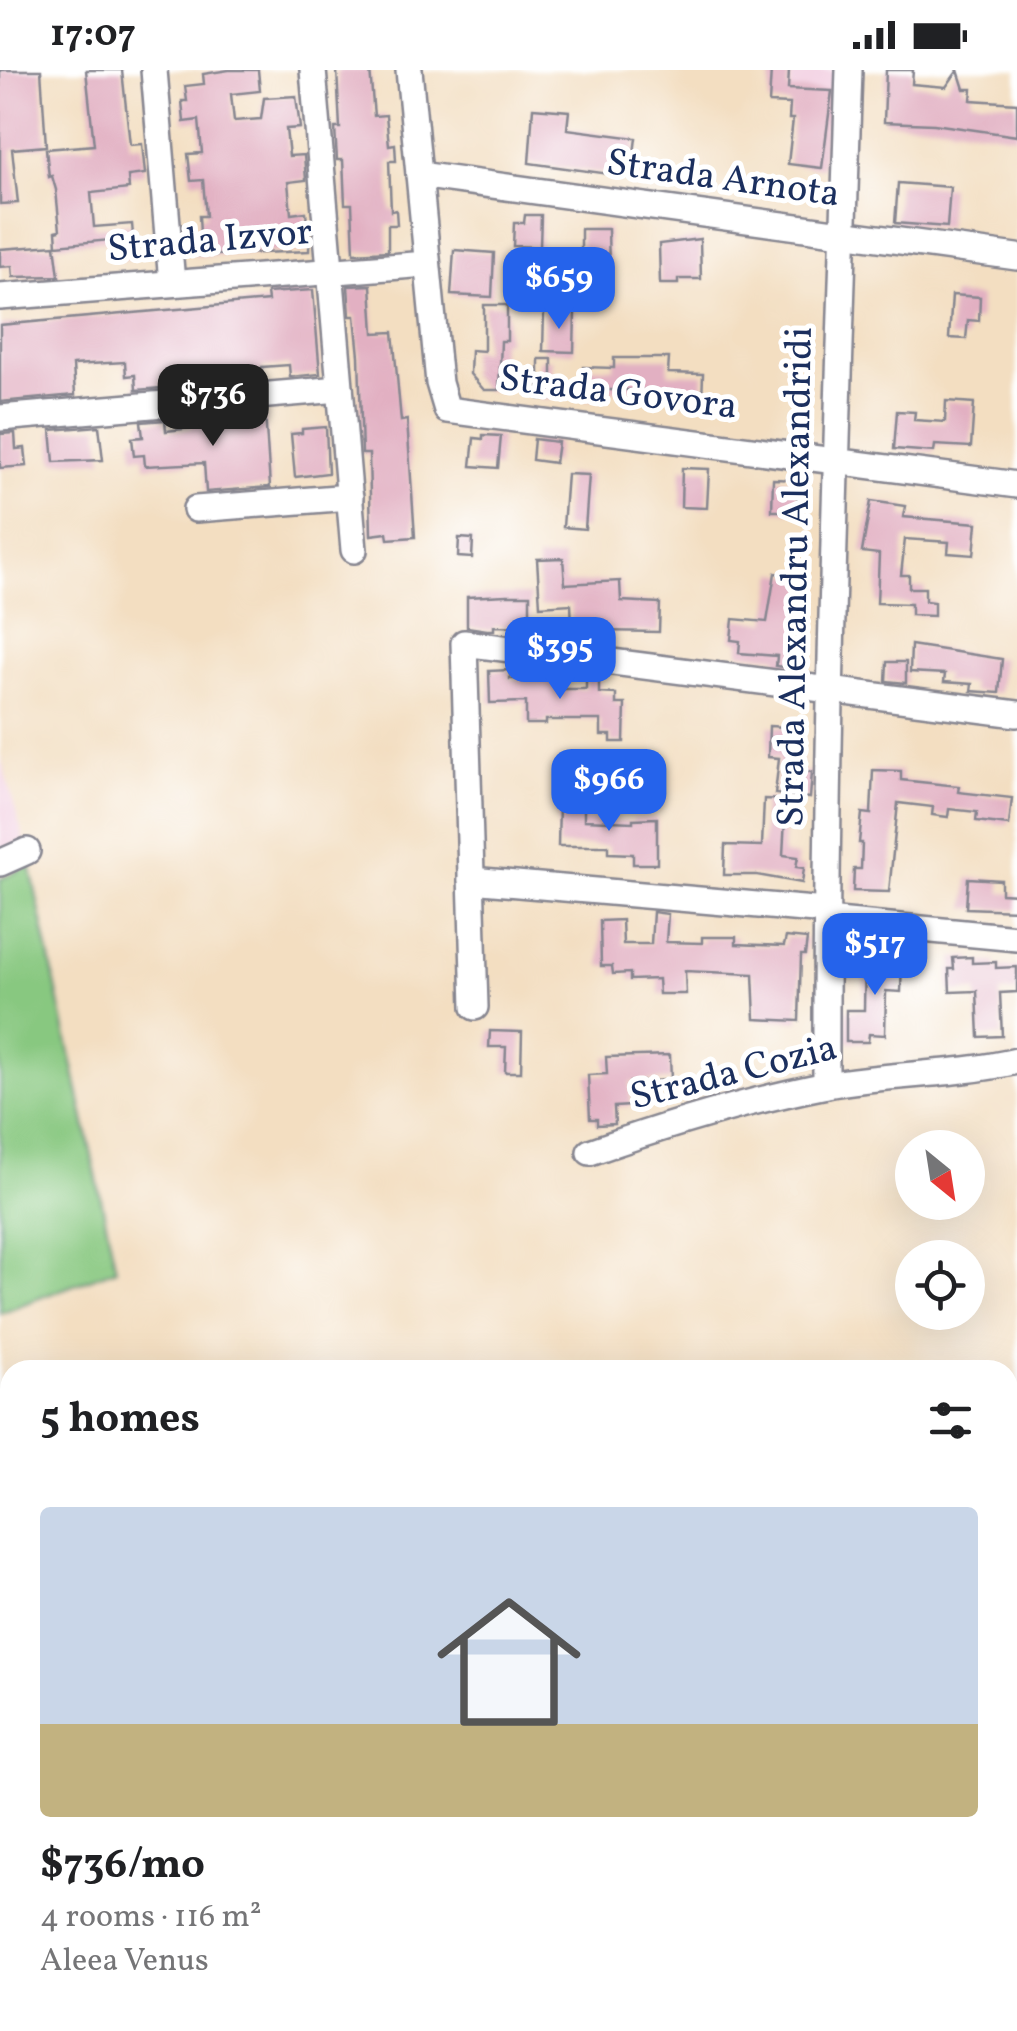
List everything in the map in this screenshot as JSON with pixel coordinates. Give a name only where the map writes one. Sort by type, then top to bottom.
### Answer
[{"type":"street","points":[[154,70],[172,283]]},
{"type":"street","points":[[313,70],[354,550]]},
{"type":"street","points":[[408,70],[427,264]]},
{"type":"street","name":"Strada Alexandru Alexandridi","points":[[826,1085],[834,459],[849,70]]},
{"type":"street","name":"Strada Arnota","points":[[419,176],[1017,257]]},
{"type":"street","name":"Strada Izvor","points":[[0,297],[427,264]]},
{"type":"street","name":"Strada Govora","points":[[427,264],[439,383],[447,410],[1017,485]]},
{"type":"street","points":[[0,418],[340,389]]},
{"type":"street","points":[[196,509],[350,497]]},
{"type":"street","points":[[475,1007],[464,643],[1017,714]]},
{"type":"street","points":[[0,863],[27,851]]},
{"type":"street","points":[[471,880],[1017,938]]},
{"type":"street","name":"Strada Cozia","points":[[590,1152],[686,1119],[826,1085],[899,1074],[969,1072],[1017,1062]]},
{"type":"shaded area","points":[[791,70],[839,70],[837,121],[789,119]]},
{"type":"shaded area","points":[[0,755],[24,840],[0,850]]},
{"type":"green space","points":[[30,865],[116,1269],[0,1313],[0,879]]},
{"type":"building","points":[[0,70],[41,70],[46,146],[12,149],[18,203],[0,204]]},
{"type":"building","points":[[86,70],[122,70],[130,145],[142,144],[145,174],[128,176],[129,189],[91,193],[94,227],[132,224],[135,258],[112,260],[110,240],[57,245],[56,231],[60,230],[56,190],[52,176],[49,177],[46,149],[94,145]]},
{"type":"building","points":[[258,70],[260,91],[231,94],[234,121],[261,119],[264,98],[296,96],[300,128],[286,129],[289,156],[304,155],[306,180],[288,182],[291,214],[306,212],[307,223],[310,222],[309,251],[194,256],[192,234],[200,234],[199,216],[206,216],[203,180],[191,181],[188,154],[202,153],[199,120],[184,122],[182,101],[187,101],[185,86],[204,84],[203,74]]},
{"type":"building","points":[[337,70],[370,70],[374,116],[386,115],[389,145],[395,144],[396,161],[389,161],[391,211],[396,210],[397,225],[388,225],[388,251],[354,253],[352,204],[345,204],[343,160],[337,160]]},
{"type":"building","points":[[771,70],[789,70],[788,89],[832,91],[822,168],[788,164],[793,119],[789,119],[790,104],[769,103]]},
{"type":"building","points":[[886,70],[913,70],[912,84],[946,87],[958,70],[964,89],[972,89],[971,100],[1017,103],[1017,136],[934,124],[884,122]]},
{"type":"building","points":[[533,108],[569,111],[567,129],[636,138],[631,177],[529,163]]},
{"type":"building","points":[[898,183],[950,187],[947,227],[895,223]]},
{"type":"building","points":[[525,215],[541,215],[540,247],[513,246],[514,223],[524,223]]},
{"type":"building","points":[[581,229],[608,229],[609,269],[588,269],[588,259],[581,259]]},
{"type":"building","points":[[700,239],[701,279],[660,284],[659,244]]},
{"type":"building","points":[[55,245],[59,276],[13,277],[12,266],[0,267],[0,249]]},
{"type":"building","points":[[454,250],[494,253],[492,297],[451,295]]},
{"type":"building","points":[[371,285],[374,333],[393,332],[401,421],[407,420],[415,537],[388,539],[387,533],[371,535],[369,454],[362,454],[359,356],[348,286]]},
{"type":"building","points":[[313,290],[320,374],[290,377],[289,365],[262,367],[262,379],[190,385],[190,374],[161,376],[162,388],[136,390],[135,375],[126,376],[125,362],[73,365],[75,395],[0,402],[0,325],[268,301],[267,293]]},
{"type":"building","points":[[952,295],[980,297],[979,321],[968,320],[966,339],[949,338]]},
{"type":"building","points":[[484,305],[507,305],[507,341],[501,341],[499,390],[484,390],[470,374],[471,350],[484,351]]},
{"type":"building","points":[[544,311],[575,312],[574,352],[543,351]]},
{"type":"building","points":[[614,358],[669,358],[668,373],[703,374],[702,402],[681,401],[681,392],[644,390],[605,390],[605,400],[583,399],[583,367],[614,368]]},
{"type":"building","points":[[539,359],[552,359],[552,399],[539,399]]},
{"type":"building","points":[[946,401],[974,403],[971,447],[935,445],[934,452],[894,449],[897,411],[915,412],[914,420],[945,422]]},
{"type":"building","points":[[265,412],[270,487],[206,492],[204,463],[145,466],[144,455],[134,456],[132,438],[143,437],[141,422],[165,420],[166,431],[192,428],[192,418]]},
{"type":"building","points":[[99,426],[103,460],[54,462],[51,430]]},
{"type":"building","points":[[326,427],[328,473],[295,477],[291,434]]},
{"type":"building","points":[[15,433],[16,449],[25,448],[27,466],[0,468],[0,434]]},
{"type":"building","points":[[483,435],[501,436],[498,468],[471,466],[474,438],[483,439]]},
{"type":"building","points":[[534,439],[558,442],[555,463],[532,460]]},
{"type":"building","points":[[682,468],[709,469],[707,508],[681,507]]},
{"type":"building","points":[[567,474],[589,475],[585,529],[563,527]]},
{"type":"building","points":[[773,479],[798,480],[797,511],[772,511]]},
{"type":"building","points":[[871,501],[905,506],[903,517],[977,523],[974,555],[948,553],[949,542],[905,539],[901,575],[909,575],[909,588],[925,588],[925,601],[934,602],[934,616],[911,615],[911,604],[877,603],[879,554],[862,552]]},
{"type":"building","points":[[459,538],[473,539],[472,558],[458,557]]},
{"type":"building","points":[[563,558],[565,584],[620,581],[621,601],[660,603],[659,632],[600,631],[600,625],[572,625],[571,604],[540,606],[537,559]]},
{"type":"building","points":[[775,573],[806,577],[798,645],[804,646],[802,669],[776,666],[777,656],[739,653],[740,641],[731,640],[733,619],[767,622]]},
{"type":"building","points":[[530,595],[530,627],[467,627],[467,597]]},
{"type":"building","points":[[911,645],[1002,659],[999,693],[971,691],[972,684],[944,682],[945,674],[910,672]]},
{"type":"building","points":[[887,662],[906,662],[906,683],[886,681]]},
{"type":"building","points":[[510,670],[510,679],[558,679],[558,689],[586,689],[586,675],[599,677],[599,693],[616,694],[616,704],[625,704],[624,742],[611,742],[611,735],[601,735],[601,720],[526,724],[526,702],[490,703],[489,671]]},
{"type":"building","points":[[769,726],[802,728],[800,771],[812,772],[810,798],[775,794],[779,758],[768,757]]},
{"type":"building","points":[[873,770],[901,771],[901,780],[959,786],[958,792],[1012,798],[1009,825],[976,821],[977,812],[949,809],[948,817],[932,815],[933,807],[898,803],[889,892],[853,891],[854,869],[861,869],[862,813],[871,814]]},
{"type":"building","points":[[764,799],[786,800],[783,855],[798,857],[796,867],[804,868],[802,883],[757,875],[724,875],[725,845],[762,846]]},
{"type":"building","points":[[559,804],[584,805],[584,820],[633,822],[657,818],[657,864],[633,864],[633,854],[608,853],[608,846],[558,846]]},
{"type":"building","points":[[968,878],[1001,880],[1001,893],[1017,894],[1017,910],[966,908]]},
{"type":"building","points":[[653,912],[668,914],[666,942],[702,943],[702,937],[736,937],[736,944],[784,946],[786,937],[807,939],[805,955],[801,955],[799,1021],[755,1019],[753,974],[685,971],[686,994],[659,994],[658,979],[630,980],[630,973],[613,974],[612,966],[601,966],[600,921],[622,920],[623,944],[651,944]]},
{"type":"building","points":[[865,956],[902,956],[901,992],[886,991],[885,1035],[869,1034],[868,1042],[846,1042],[846,1010],[864,1010]]},
{"type":"building","points":[[972,957],[972,963],[996,962],[996,968],[1017,967],[1017,992],[1000,993],[1002,1036],[979,1037],[977,991],[950,992],[949,969],[954,969],[953,958]]},
{"type":"building","points":[[490,1031],[522,1032],[521,1072],[505,1072],[506,1047],[489,1047]]},
{"type":"building","points":[[670,1055],[671,1080],[630,1082],[631,1106],[614,1107],[615,1124],[597,1125],[597,1119],[590,1119],[588,1075],[607,1074],[606,1057]]}]
